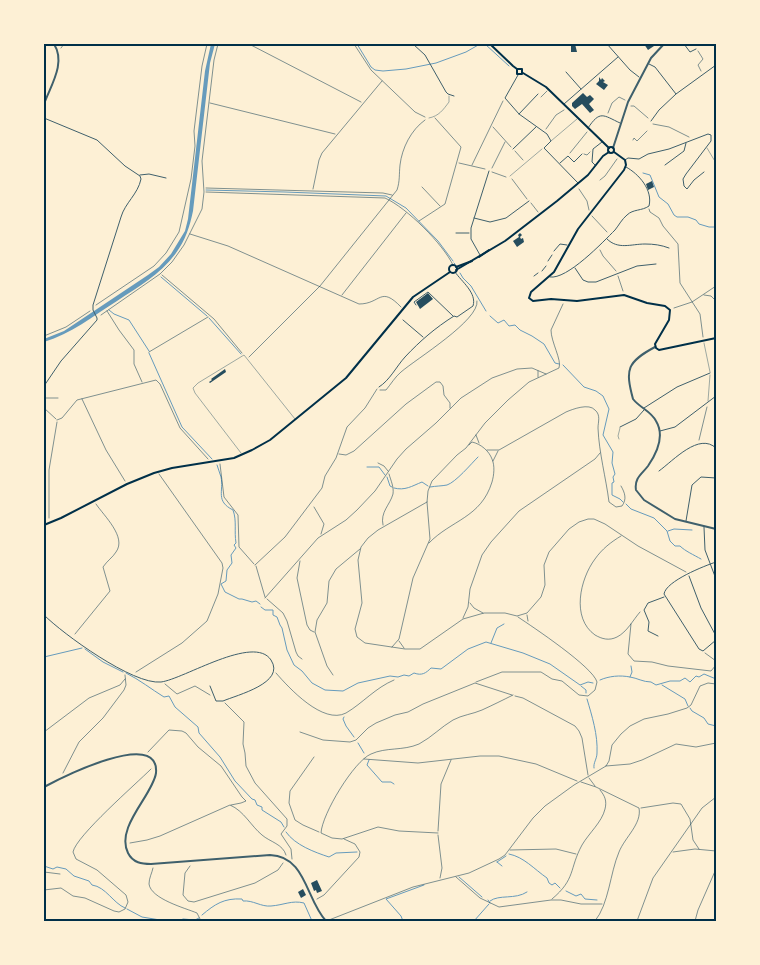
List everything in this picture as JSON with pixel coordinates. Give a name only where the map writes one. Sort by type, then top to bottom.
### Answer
[{"type":"main road","points":[[490,44],[517,69],[522,69],[523,73],[548,90],[609,148],[613,148],[614,152]]},
{"type":"main road","points":[[517,69],[518,75],[523,73]]},
{"type":"main road","points":[[44,525],[127,484],[154,473],[172,468],[216,462],[242,455],[270,440],[351,373],[413,297],[450,272],[456,271],[510,238],[576,186],[609,152],[614,152],[625,160],[626,166],[578,229],[550,276],[531,292],[530,298],[534,301],[551,299],[577,301],[624,295],[647,303],[665,306],[670,310],[669,320],[656,341],[655,347],[661,350],[716,338]]},
{"type":"main road","points":[[450,272],[449,268],[472,261]]},
{"type":"main road","points":[[454,266],[456,271]]},
{"type":"street","points":[[44,104],[58,68],[58,51],[54,44]]},
{"type":"street","points":[[413,44],[430,62],[448,94],[454,96]]},
{"type":"street","points":[[607,44],[633,73],[641,78]]},
{"type":"street","points":[[613,148],[627,104],[648,64],[664,44]]},
{"type":"street","points":[[684,44],[690,52],[696,49]]},
{"type":"street","points":[[564,104],[618,57]]},
{"type":"street","points":[[648,64],[655,67],[676,94]]},
{"type":"street","points":[[651,121],[659,110],[676,94],[716,65]]},
{"type":"street","points":[[566,72],[581,90]]},
{"type":"street","points":[[518,75],[505,98],[519,114],[544,132],[552,141],[544,148],[579,183]]},
{"type":"street","points":[[519,114],[538,94]]},
{"type":"street","points":[[589,128],[596,117],[606,116],[620,123]]},
{"type":"street","points":[[44,118],[94,138],[106,146],[125,166],[141,177],[136,193],[123,210],[92,309],[97,316],[44,386]]},
{"type":"street","points":[[513,149],[536,127]]},
{"type":"street","points":[[625,160],[628,158],[639,159],[648,154],[686,143],[708,134],[712,139],[683,179],[684,186],[690,192]]},
{"type":"street","points":[[596,165],[592,162],[593,149],[602,141]]},
{"type":"street","points":[[665,165],[684,151],[687,146],[686,143]]},
{"type":"street","points":[[560,164],[568,156],[574,162],[582,154]]},
{"type":"street","points":[[550,276],[555,277],[574,268],[632,212],[649,206],[649,198],[643,180],[626,166]]},
{"type":"street","points":[[480,256],[472,242],[470,233],[490,171]]},
{"type":"street","points":[[687,189],[704,172]]},
{"type":"street","points":[[139,175],[149,174],[166,178]]},
{"type":"street","points":[[474,218],[490,222],[506,218],[529,200]]},
{"type":"street","points":[[456,234],[470,233]]},
{"type":"street","points":[[606,238],[611,243],[620,246],[650,244],[669,248]]},
{"type":"street","points":[[554,251],[560,244],[568,245]]},
{"type":"street","points":[[548,262],[552,255]]},
{"type":"street","points":[[574,268],[582,278],[592,282],[637,266],[656,264]]},
{"type":"street","points":[[542,270],[546,266]]},
{"type":"street","points":[[379,387],[389,379],[394,370],[424,337],[454,316],[457,317],[473,306],[475,300],[456,271]]},
{"type":"street","points":[[534,276],[538,273]]},
{"type":"street","points":[[416,305],[414,302],[428,292],[454,316]]},
{"type":"street","points":[[403,320],[424,337]]},
{"type":"street","points":[[655,347],[634,360],[630,367],[633,399],[654,418],[660,431],[658,448],[647,467],[637,479],[636,490],[640,496],[675,519],[716,529]]},
{"type":"street","points":[[620,427],[636,418],[644,409],[677,388],[710,373]]},
{"type":"street","points":[[660,431],[675,427],[716,396]]},
{"type":"street","points":[[659,471],[699,442],[706,442],[716,448]]},
{"type":"street","points":[[685,522],[692,485],[702,477],[716,478]]},
{"type":"street","points":[[704,526],[704,550],[716,579]]},
{"type":"street","points":[[716,562],[689,574],[666,588],[664,592],[665,597],[699,649],[703,651],[716,640]]},
{"type":"street","points":[[689,574],[701,608],[716,636]]},
{"type":"street","points":[[658,636],[648,630],[649,622],[644,610],[650,602],[665,597]]},
{"type":"street","points":[[44,615],[72,638],[110,663],[151,681],[162,682],[240,654],[258,652],[268,656],[271,660],[272,675],[266,683],[223,701],[216,701],[210,686]]},
{"type":"street","points":[[44,787],[103,760],[137,754],[145,755],[152,760],[155,766],[154,778],[131,821],[126,843],[128,852],[133,860],[151,864],[270,855],[286,858],[299,872],[325,921]]},
{"type":"lane","points":[[429,118],[434,117],[443,110],[450,99],[448,94]]},
{"type":"lane","points":[[552,141],[578,118]]},
{"type":"lane","points":[[510,176],[544,148]]},
{"type":"lane","points":[[707,148],[716,163]]},
{"type":"lane","points":[[704,341],[711,379],[708,403]]},
{"type":"lane","points":[[242,455],[193,388],[198,383],[244,355],[295,420]]},
{"type":"lane","points":[[619,439],[620,427]]},
{"type":"path","points":[[58,51],[64,44]]},
{"type":"path","points":[[44,336],[66,327],[154,266],[166,253],[179,232],[191,178],[195,146],[194,131],[206,44]]},
{"type":"path","points":[[97,316],[160,274],[177,256],[202,208],[204,188],[202,160],[214,60],[218,44]]},
{"type":"path","points":[[249,44],[362,103]]},
{"type":"path","points":[[354,44],[368,68],[415,112],[429,118]]},
{"type":"path","points":[[696,49],[703,59],[698,65],[704,74]]},
{"type":"path","points":[[312,191],[319,160],[337,134],[382,81]]},
{"type":"path","points":[[538,94],[541,98],[548,90]]},
{"type":"path","points":[[606,116],[612,103],[619,97],[627,104],[641,110],[654,125],[669,127],[690,139]]},
{"type":"path","points":[[472,166],[505,98]]},
{"type":"path","points":[[209,103],[337,134]]},
{"type":"path","points":[[544,132],[556,115],[566,106]]},
{"type":"path","points":[[419,221],[445,204],[461,147],[434,117]]},
{"type":"path","points":[[247,359],[320,286],[397,190],[400,183],[401,157],[407,142],[420,124],[429,118]]},
{"type":"path","points":[[491,126],[526,162]]},
{"type":"path","points":[[568,156],[589,128]]},
{"type":"path","points":[[633,140],[634,138],[637,140],[647,131]]},
{"type":"path","points":[[490,171],[506,141]]},
{"type":"path","points":[[582,154],[586,155],[593,149]]},
{"type":"path","points":[[600,180],[606,176],[620,156]]},
{"type":"path","points":[[457,163],[510,176],[529,200]]},
{"type":"path","points":[[576,186],[587,201],[590,213]]},
{"type":"path","points":[[422,187],[441,207]]},
{"type":"path","points":[[204,188],[383,193],[391,196]]},
{"type":"path","points":[[204,192],[302,194],[388,199],[419,221],[450,258],[454,266]]},
{"type":"path","points":[[531,204],[539,214]]},
{"type":"path","points":[[649,206],[650,212],[659,218],[678,244],[680,283],[701,318],[700,329],[704,341]]},
{"type":"path","points":[[342,296],[407,212]]},
{"type":"path","points":[[592,216],[610,235]]},
{"type":"path","points":[[190,234],[228,246],[358,304],[365,304],[380,296],[388,296],[403,308]]},
{"type":"path","points":[[598,246],[603,256],[617,273],[624,293]]},
{"type":"path","points":[[160,274],[210,316],[244,355]]},
{"type":"path","points":[[670,310],[692,302],[716,286]]},
{"type":"path","points":[[702,295],[711,296],[716,301]]},
{"type":"path","points":[[381,390],[386,390],[400,374],[461,326],[477,308],[476,298]]},
{"type":"path","points":[[466,448],[477,432],[508,400],[529,382],[556,370],[560,366],[551,330],[564,300]]},
{"type":"path","points":[[106,310],[134,350],[134,364],[143,384]]},
{"type":"path","points":[[149,352],[210,316]]},
{"type":"path","points":[[265,598],[320,536],[346,520],[375,491],[406,448],[468,393],[498,375],[521,368],[537,370],[547,374]]},
{"type":"path","points":[[537,370],[538,378]]},
{"type":"path","points":[[57,420],[62,418],[75,402],[82,399],[156,380],[159,382],[180,428],[210,462]]},
{"type":"path","points":[[338,453],[346,456],[354,451],[406,404],[436,382],[440,382],[442,385],[444,395],[450,401],[450,408]]},
{"type":"path","points":[[255,565],[285,537],[322,488],[325,476],[338,453],[346,427],[365,408],[379,387]]},
{"type":"path","points":[[44,398],[58,398]]},
{"type":"path","points":[[82,399],[106,450],[127,484]]},
{"type":"path","points":[[699,442],[708,403]]},
{"type":"path","points":[[487,450],[499,450],[562,414],[576,408],[588,407],[595,409],[598,413],[601,452],[609,502],[616,507],[622,506],[625,500],[621,486]]},
{"type":"path","points":[[44,408],[57,420]]},
{"type":"path","points":[[49,523],[49,470],[57,420]]},
{"type":"path","points":[[428,544],[442,532],[467,517],[478,506],[490,487],[493,478],[493,462],[487,450],[476,439],[477,432]]},
{"type":"path","points":[[389,648],[399,639],[415,572],[428,544],[430,532],[427,502],[429,487],[435,476],[472,442],[480,444]]},
{"type":"path","points":[[493,462],[499,450]]},
{"type":"path","points":[[463,619],[469,601],[470,589],[482,555],[491,542],[520,511],[596,459],[601,452]]},
{"type":"path","points":[[378,463],[387,468],[393,486],[393,491],[382,518],[384,526]]},
{"type":"path","points":[[220,464],[224,498],[238,514],[239,547],[259,571],[265,598],[283,613],[296,652],[302,659]]},
{"type":"path","points":[[132,674],[182,643],[207,621],[218,594],[223,568],[222,563],[159,474]]},
{"type":"path","points":[[72,638],[110,591],[103,567],[116,553],[119,545],[116,533],[94,501]]},
{"type":"path","points":[[333,675],[327,666],[315,632],[319,615],[327,603],[329,581],[341,564],[361,548],[371,534],[427,502]]},
{"type":"path","points":[[314,507],[324,524],[320,536]]},
{"type":"path","points":[[517,616],[528,613],[541,596],[545,585],[544,569],[547,555],[556,542],[569,529],[584,520],[594,519],[606,524],[622,536],[689,574]]},
{"type":"path","points":[[622,536],[602,550],[591,566],[584,581],[580,610],[586,626],[601,638],[610,639],[620,636],[640,612],[644,610]]},
{"type":"path","points":[[300,732],[323,740],[353,741],[376,723],[408,712],[422,704],[502,672],[541,672],[552,679],[562,681],[579,695],[584,696],[592,693],[597,686],[596,678],[556,643],[517,616],[505,612],[484,613],[463,619],[420,649],[389,648],[364,644],[355,633],[355,623],[362,603],[358,560],[361,548]]},
{"type":"path","points":[[300,560],[296,578],[305,619],[310,630],[315,632]]},
{"type":"path","points":[[469,601],[474,608],[484,613]]},
{"type":"path","points":[[528,613],[528,623]]},
{"type":"path","points":[[631,624],[628,654],[634,661],[711,671],[716,665]]},
{"type":"path","points":[[399,639],[405,649]]},
{"type":"path","points":[[703,651],[716,661]]},
{"type":"path","points":[[61,778],[79,742],[103,718],[124,690],[125,671]]},
{"type":"path","points":[[275,671],[306,702],[322,712],[335,716],[346,713],[381,686],[394,680]]},
{"type":"path","points":[[44,732],[89,698],[124,682],[126,678]]},
{"type":"path","points":[[162,682],[177,694],[195,686],[211,696]]},
{"type":"path","points":[[606,766],[610,759],[612,745],[630,726],[644,719],[687,708],[691,705],[700,686],[708,682],[716,684]]},
{"type":"path","points":[[475,683],[524,698],[577,728],[582,738],[588,776],[596,787]]},
{"type":"path","points":[[321,832],[327,811],[364,759],[375,752],[408,748],[418,744],[433,736],[456,719],[513,695]]},
{"type":"path","points":[[223,701],[244,722],[242,744],[245,753],[245,763],[252,778],[271,803],[287,819],[287,826],[281,834],[291,849],[292,859]]},
{"type":"path","points":[[126,843],[160,836],[230,805],[246,801],[228,774],[198,747],[186,732],[180,730],[167,732],[145,755]]},
{"type":"path","points":[[325,921],[345,915],[412,887],[456,877],[488,866],[509,850],[533,818],[545,806],[588,776],[606,766],[630,764],[676,744],[696,748],[716,743]]},
{"type":"path","points":[[364,759],[418,763],[488,755],[536,764],[566,778],[596,787],[639,808],[679,803],[688,814],[692,840],[699,849]]},
{"type":"path","points":[[314,757],[290,791],[289,803],[296,820],[332,838],[342,839],[355,844],[360,852],[359,857],[324,895],[314,901]]},
{"type":"path","points":[[440,880],[442,868],[438,833],[441,784],[451,760]]},
{"type":"path","points":[[44,890],[61,888],[73,896],[85,898],[114,911],[120,912],[125,909],[128,902],[126,895],[97,870],[76,859],[73,852],[74,848],[102,816],[155,766]]},
{"type":"path","points":[[551,900],[569,882],[578,854],[586,838],[603,814],[606,803],[599,789]]},
{"type":"path","points":[[637,921],[651,882],[702,808],[716,797]]},
{"type":"path","points":[[193,861],[185,873],[183,894],[188,901],[194,902],[238,889],[264,878],[278,870],[286,858],[282,848],[261,834],[240,812],[230,805]]},
{"type":"path","points":[[595,921],[603,904],[614,862],[624,842],[639,820],[639,808]]},
{"type":"path","points":[[342,839],[382,827],[399,831],[438,833]]},
{"type":"path","points":[[509,850],[556,849],[578,854]]},
{"type":"path","points":[[671,852],[699,849],[716,851]]},
{"type":"path","points":[[151,864],[153,871],[149,885],[152,890],[172,904],[197,913],[201,921]]},
{"type":"path","points":[[695,921],[716,869]]},
{"type":"path","points":[[44,872],[60,874]]},
{"type":"path","points":[[456,877],[480,898],[494,906],[503,907],[551,900],[603,904]]},
{"type":"water","points":[[211,44],[215,44],[210,63],[193,211],[189,228],[182,243],[170,261],[149,280],[82,324],[54,339],[44,342],[44,339],[64,331],[159,267],[171,254],[185,231],[205,71]]},
{"type":"building","points":[[571,44],[575,44],[577,52],[571,52]]},
{"type":"building","points":[[644,44],[657,44],[648,50]]},
{"type":"building","points":[[599,77],[608,85],[604,90],[596,84],[599,81]]},
{"type":"building","points":[[583,93],[587,97],[590,95],[594,99],[589,104],[594,110],[590,113],[582,104],[575,109],[572,106],[572,103]]},
{"type":"building","points":[[652,181],[654,187],[648,190],[646,184]]},
{"type":"building","points":[[520,233],[522,235],[520,237],[521,239],[523,238],[524,242],[517,247],[513,241],[519,237]]},
{"type":"building","points":[[428,293],[433,299],[420,309],[416,302]]},
{"type":"building","points":[[225,369],[226,372],[209,382],[211,379]]},
{"type":"building","points":[[317,880],[322,891],[317,893],[316,890],[314,891],[311,883]]},
{"type":"building","points":[[303,889],[306,895],[301,898],[298,892]]},
{"type":"waterway","points":[[357,44],[371,67],[375,70],[383,71],[436,63],[466,52],[480,44]]},
{"type":"waterway","points":[[485,44],[509,66]]},
{"type":"waterway","points":[[643,173],[650,175],[659,197],[668,204],[674,215],[677,217],[688,217],[696,220],[699,224],[716,227]]},
{"type":"waterway","points":[[206,190],[386,196],[406,208],[438,241],[453,261]]},
{"type":"waterway","points":[[460,273],[471,286],[486,311]]},
{"type":"waterway","points":[[161,277],[207,316]]},
{"type":"waterway","points":[[109,310],[129,320],[149,351]]},
{"type":"waterway","points":[[490,316],[498,323],[504,320],[509,326],[515,325],[544,344],[555,363],[559,364]]},
{"type":"waterway","points":[[209,318],[241,354]]},
{"type":"waterway","points":[[149,353],[182,427],[212,459]]},
{"type":"waterway","points":[[563,365],[584,387],[596,391],[603,396],[609,409],[603,435],[613,452],[612,463],[615,474],[613,477],[614,482],[612,483],[612,495],[623,502]]},
{"type":"waterway","points":[[430,487],[451,483],[478,457]]},
{"type":"waterway","points":[[217,465],[222,482],[222,499],[227,507],[233,510],[234,514],[236,543],[234,545],[236,548],[231,555],[232,563],[227,570],[226,581],[221,584],[225,592],[239,599],[256,601],[260,604]]},
{"type":"waterway","points":[[367,467],[379,467],[385,475]]},
{"type":"waterway","points":[[387,477],[392,487]]},
{"type":"waterway","points":[[394,488],[405,488],[422,482],[428,486]]},
{"type":"waterway","points":[[626,504],[631,509],[654,518],[667,531],[670,541],[675,546],[680,546],[701,559]]},
{"type":"waterway","points":[[668,531],[674,529],[692,530]]},
{"type":"waterway","points":[[261,607],[265,610],[273,610],[273,615],[277,617],[282,628],[287,650],[294,665],[312,683],[325,690],[343,691],[358,683],[390,676],[422,674],[431,668],[441,669],[468,649],[486,642],[523,653],[550,664],[580,685],[588,682],[593,683]]},
{"type":"waterway","points":[[491,643],[497,628],[504,624]]},
{"type":"waterway","points":[[44,657],[82,648]]},
{"type":"waterway","points":[[85,649],[103,662],[123,672]]},
{"type":"waterway","points":[[630,677],[632,672],[631,666]]},
{"type":"waterway","points":[[126,673],[164,697],[169,696],[175,707],[198,727],[199,733],[220,757],[235,781],[255,800],[257,805],[262,807],[262,810],[281,822],[284,827]]},
{"type":"waterway","points":[[600,680],[626,676],[656,685],[670,681],[680,681],[685,678],[690,682],[696,676],[699,677],[704,674],[716,679]]},
{"type":"waterway","points":[[662,685],[685,699],[688,706]]},
{"type":"waterway","points":[[581,686],[586,690],[586,693]]},
{"type":"waterway","points":[[587,699],[597,739],[597,755],[594,768]]},
{"type":"waterway","points":[[690,708],[704,718],[708,724],[716,726]]},
{"type":"waterway","points":[[344,717],[346,726],[354,737]]},
{"type":"waterway","points":[[358,743],[364,753]]},
{"type":"waterway","points":[[369,760],[367,765],[382,782],[394,784]]},
{"type":"waterway","points":[[286,832],[300,844],[329,857],[336,853],[357,852]]},
{"type":"waterway","points":[[509,854],[524,861],[547,878],[549,883],[552,885],[555,883],[560,888]]},
{"type":"waterway","points":[[497,862],[506,856]]},
{"type":"waterway","points":[[497,862],[502,866]]},
{"type":"waterway","points":[[44,866],[53,869],[57,867],[66,869],[74,876],[97,886],[125,908]]},
{"type":"waterway","points":[[459,877],[482,897]]},
{"type":"waterway","points":[[403,921],[386,899],[424,885]]},
{"type":"waterway","points":[[566,891],[576,896],[581,894],[585,899],[597,900]]},
{"type":"waterway","points":[[490,901],[517,896],[527,892]]},
{"type":"waterway","points":[[202,915],[220,902],[230,900],[242,899],[243,901],[264,906],[300,902],[304,903],[312,921]]},
{"type":"waterway","points":[[474,921],[489,904]]},
{"type":"waterway","points":[[127,909],[142,917],[166,921]]},
{"type":"waterway","points":[[179,921],[199,918]]}]
